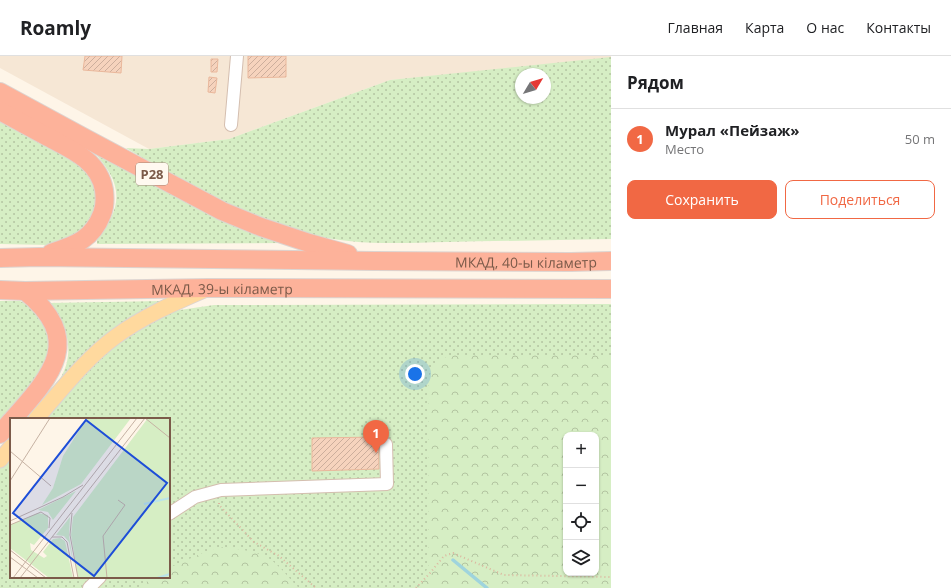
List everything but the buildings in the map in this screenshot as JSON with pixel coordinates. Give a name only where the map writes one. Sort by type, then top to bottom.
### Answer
[{"type":"highway","name":"Р28","points":[[0,92],[222,211],[261,227],[309,243],[374,261]]},
{"type":"highway","points":[[0,111],[80,154],[92,165],[103,184],[105,196],[103,210],[94,229],[82,241],[38,257]]},
{"type":"highway","name":"МКАД, 39-ы кіламетр","points":[[0,258],[38,257],[441,261]]},
{"type":"highway","name":"МКАД, 40-ы кіламетр","points":[[441,261],[611,261]]},
{"type":"highway","name":"МКАД, 39-ы кіламетр","points":[[0,290],[25,291],[208,288],[443,289]]},
{"type":"highway","name":"МКАД, 40-ы кіламетр","points":[[443,289],[611,289]]},
{"type":"highway","points":[[14,418],[40,389],[54,365],[59,348],[57,334],[52,322],[38,302],[25,291]]},
{"type":"highway","points":[[0,434],[10,422]]},
{"type":"main road","points":[[37,418],[90,360],[115,337],[172,303],[208,288]]},
{"type":"main road","points":[[0,460],[10,448]]},
{"type":"street","points":[[231,125],[238,56]]},
{"type":"street","points":[[170,513],[195,497],[221,490],[387,484],[386,444]]},
{"type":"street","points":[[89,588],[99,578]]},
{"type":"path","points":[[221,490],[219,505],[254,542],[279,556],[316,588]]},
{"type":"path","points":[[416,588],[430,574],[444,556],[452,554],[504,575],[611,577]]},
{"type":"shaded area","points":[[0,56],[611,56],[611,59],[390,80],[229,139],[149,149],[0,68]]},
{"type":"green space","points":[[611,57],[611,239],[378,243],[326,238],[286,227],[238,208],[169,173],[126,148],[149,149],[229,139],[390,80]]},
{"type":"green space","points":[[0,113],[79,155],[101,185],[91,227],[50,245],[0,244]]},
{"type":"green space","points":[[93,151],[286,243],[97,244],[97,239],[112,215],[116,204],[116,194],[110,173]]},
{"type":"green space","points":[[0,301],[20,301],[31,307],[50,335],[48,364],[0,423]]},
{"type":"green space","points":[[163,301],[84,356],[28,418],[24,418],[60,379],[68,358],[65,328],[55,311],[48,303]]},
{"type":"green space","points":[[611,304],[611,588],[0,588],[0,467],[10,456],[10,578],[170,578],[170,418],[45,418],[94,365],[121,340],[173,311],[214,305]]},
{"type":"green space","points":[[451,355],[611,355],[611,588],[418,588],[428,567],[428,380],[438,362]]},
{"type":"green space","points":[[221,547],[244,550],[265,556],[277,565],[299,588],[137,588],[152,578],[170,578],[170,568],[207,551]]},
{"type":"waterway","points":[[453,560],[487,588]]},
{"type":"place","name":"Мурал «Пейзаж»","points":[[376,453]]}]
